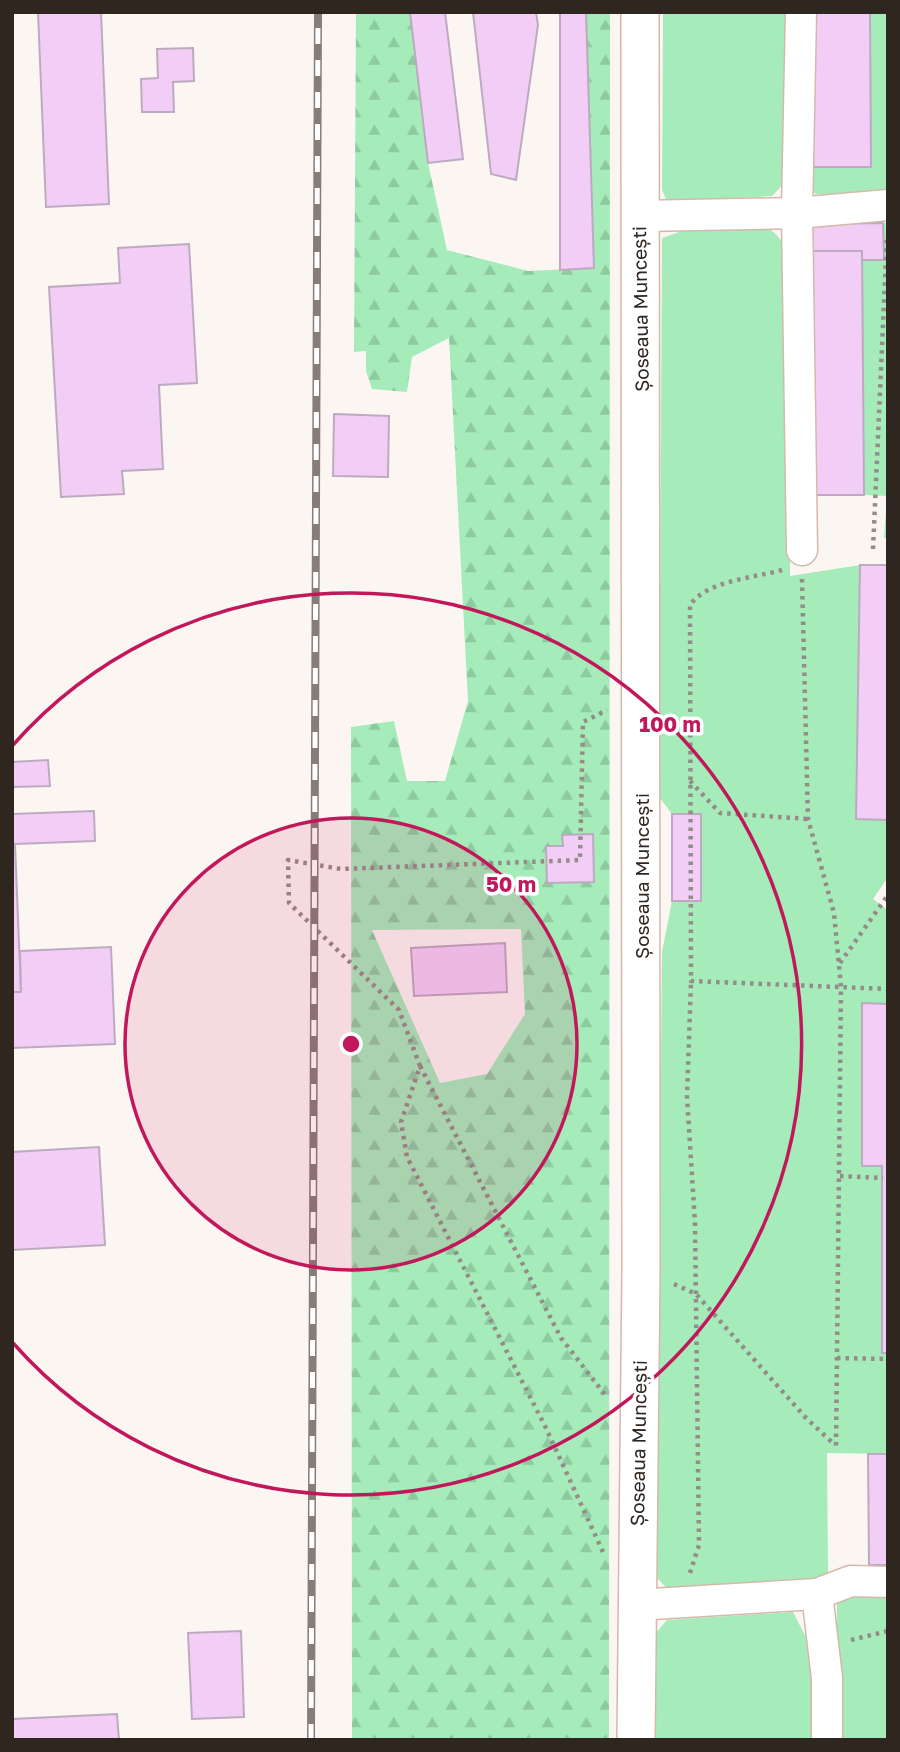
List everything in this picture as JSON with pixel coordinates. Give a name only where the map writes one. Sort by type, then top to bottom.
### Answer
[{"type":"main road","name":"Șoseaua Muncești","points":[[636,1740],[641,1269],[640,12]]},
{"type":"lane","points":[[801,12],[797,214],[802,558]]},
{"type":"lane","points":[[639,216],[797,214],[888,205]]},
{"type":"lane","points":[[636,1605],[817,1594],[851,1581],[888,1582]]},
{"type":"lane","points":[[817,1594],[827,1678],[827,1740]]},
{"type":"path","points":[[873,549],[887,229]]},
{"type":"path","points":[[641,1269],[695,1294],[806,1418],[836,1446],[841,987],[834,913],[808,819],[802,558],[711,588],[698,594],[690,605],[691,981],[687,1097],[695,1294],[699,1545],[681,1601]]},
{"type":"path","points":[[583,722],[580,860],[341,869],[288,860],[289,904],[399,1010],[420,1066],[561,1338],[614,1407]]},
{"type":"path","points":[[689,781],[720,813],[808,819]]},
{"type":"path","points":[[839,964],[888,895]]},
{"type":"path","points":[[691,981],[888,989]]},
{"type":"path","points":[[420,1066],[401,1122],[407,1157],[545,1426],[607,1561]]},
{"type":"path","points":[[840,1176],[883,1178]]},
{"type":"path","points":[[837,1357],[888,1359]]},
{"type":"path","points":[[850,1640],[888,1631]]},
{"type":"green space","points":[[356,12],[410,12],[428,163],[447,250],[528,271],[594,268],[586,12],[610,12],[609,1740],[352,1740],[351,727],[394,721],[407,781],[445,781],[468,701],[449,338],[412,357],[407,392],[372,389],[366,371],[366,351],[354,352]],"holes":[[[521,929],[525,1014],[487,1074],[440,1083],[372,930]]]},
{"type":"green space","points":[[663,12],[790,12],[790,177],[772,196],[667,202],[662,190]]},
{"type":"green space","points":[[870,12],[888,12],[888,195],[815,194],[811,185],[811,167],[871,167]]},
{"type":"green space","points":[[748,220],[774,232],[782,242],[789,269],[790,576],[860,565],[856,818],[888,820],[888,877],[873,899],[888,910],[888,1004],[862,1004],[862,1166],[882,1166],[888,1454],[827,1453],[828,1573],[813,1584],[670,1591],[656,1577],[662,952],[672,901],[701,901],[701,815],[672,814],[659,797],[662,238],[708,222]]},
{"type":"green space","points":[[883,223],[888,223],[888,538],[884,538],[887,496],[864,495],[862,260],[883,260]]},
{"type":"green space","points":[[888,1596],[888,1740],[836,1740],[837,1597]]},
{"type":"green space","points":[[793,1612],[810,1645],[819,1740],[655,1740],[654,1635],[667,1620]]},
{"type":"building","points":[[38,12],[101,12],[109,204],[46,207]]},
{"type":"building","points":[[410,12],[445,12],[463,159],[428,163]]},
{"type":"building","points":[[473,12],[536,12],[538,25],[516,180],[491,174]]},
{"type":"building","points":[[560,12],[586,12],[594,268],[560,270]]},
{"type":"building","points":[[810,12],[870,12],[871,167],[811,167]]},
{"type":"building","points":[[193,48],[194,81],[173,82],[174,112],[142,112],[141,79],[158,78],[157,49]]},
{"type":"building","points":[[883,223],[884,260],[862,260],[862,251],[810,251],[810,224]]},
{"type":"building","points":[[189,244],[197,383],[159,385],[163,469],[122,471],[124,494],[61,497],[49,287],[120,283],[118,248]]},
{"type":"building","points":[[810,251],[862,251],[864,495],[811,495]]},
{"type":"building","points":[[334,414],[389,416],[388,477],[333,476]]},
{"type":"building","points":[[860,565],[888,565],[888,820],[856,819]]},
{"type":"building","points":[[48,760],[50,786],[12,787],[12,762]]},
{"type":"building","points":[[12,790],[13,814],[94,811],[95,841],[15,844],[21,992],[12,992]]},
{"type":"building","points":[[672,814],[701,814],[701,901],[672,901]]},
{"type":"building","points":[[593,834],[594,882],[547,883],[546,846],[563,846],[562,835]]},
{"type":"building","points":[[505,943],[507,992],[414,996],[411,948]]},
{"type":"building","points":[[111,947],[115,1044],[12,1048],[12,992],[21,992],[20,951]]},
{"type":"building","points":[[862,1003],[888,1004],[888,1353],[882,1353],[882,1166],[862,1166]]},
{"type":"building","points":[[99,1147],[105,1245],[12,1250],[12,1152]]},
{"type":"building","points":[[868,1454],[888,1454],[888,1565],[869,1565]]},
{"type":"building","points":[[241,1631],[244,1717],[192,1719],[188,1633]]},
{"type":"building","points":[[117,1714],[119,1740],[12,1740],[12,1719]]},
{"type":"railway","points":[[311,1740],[318,12]]}]
